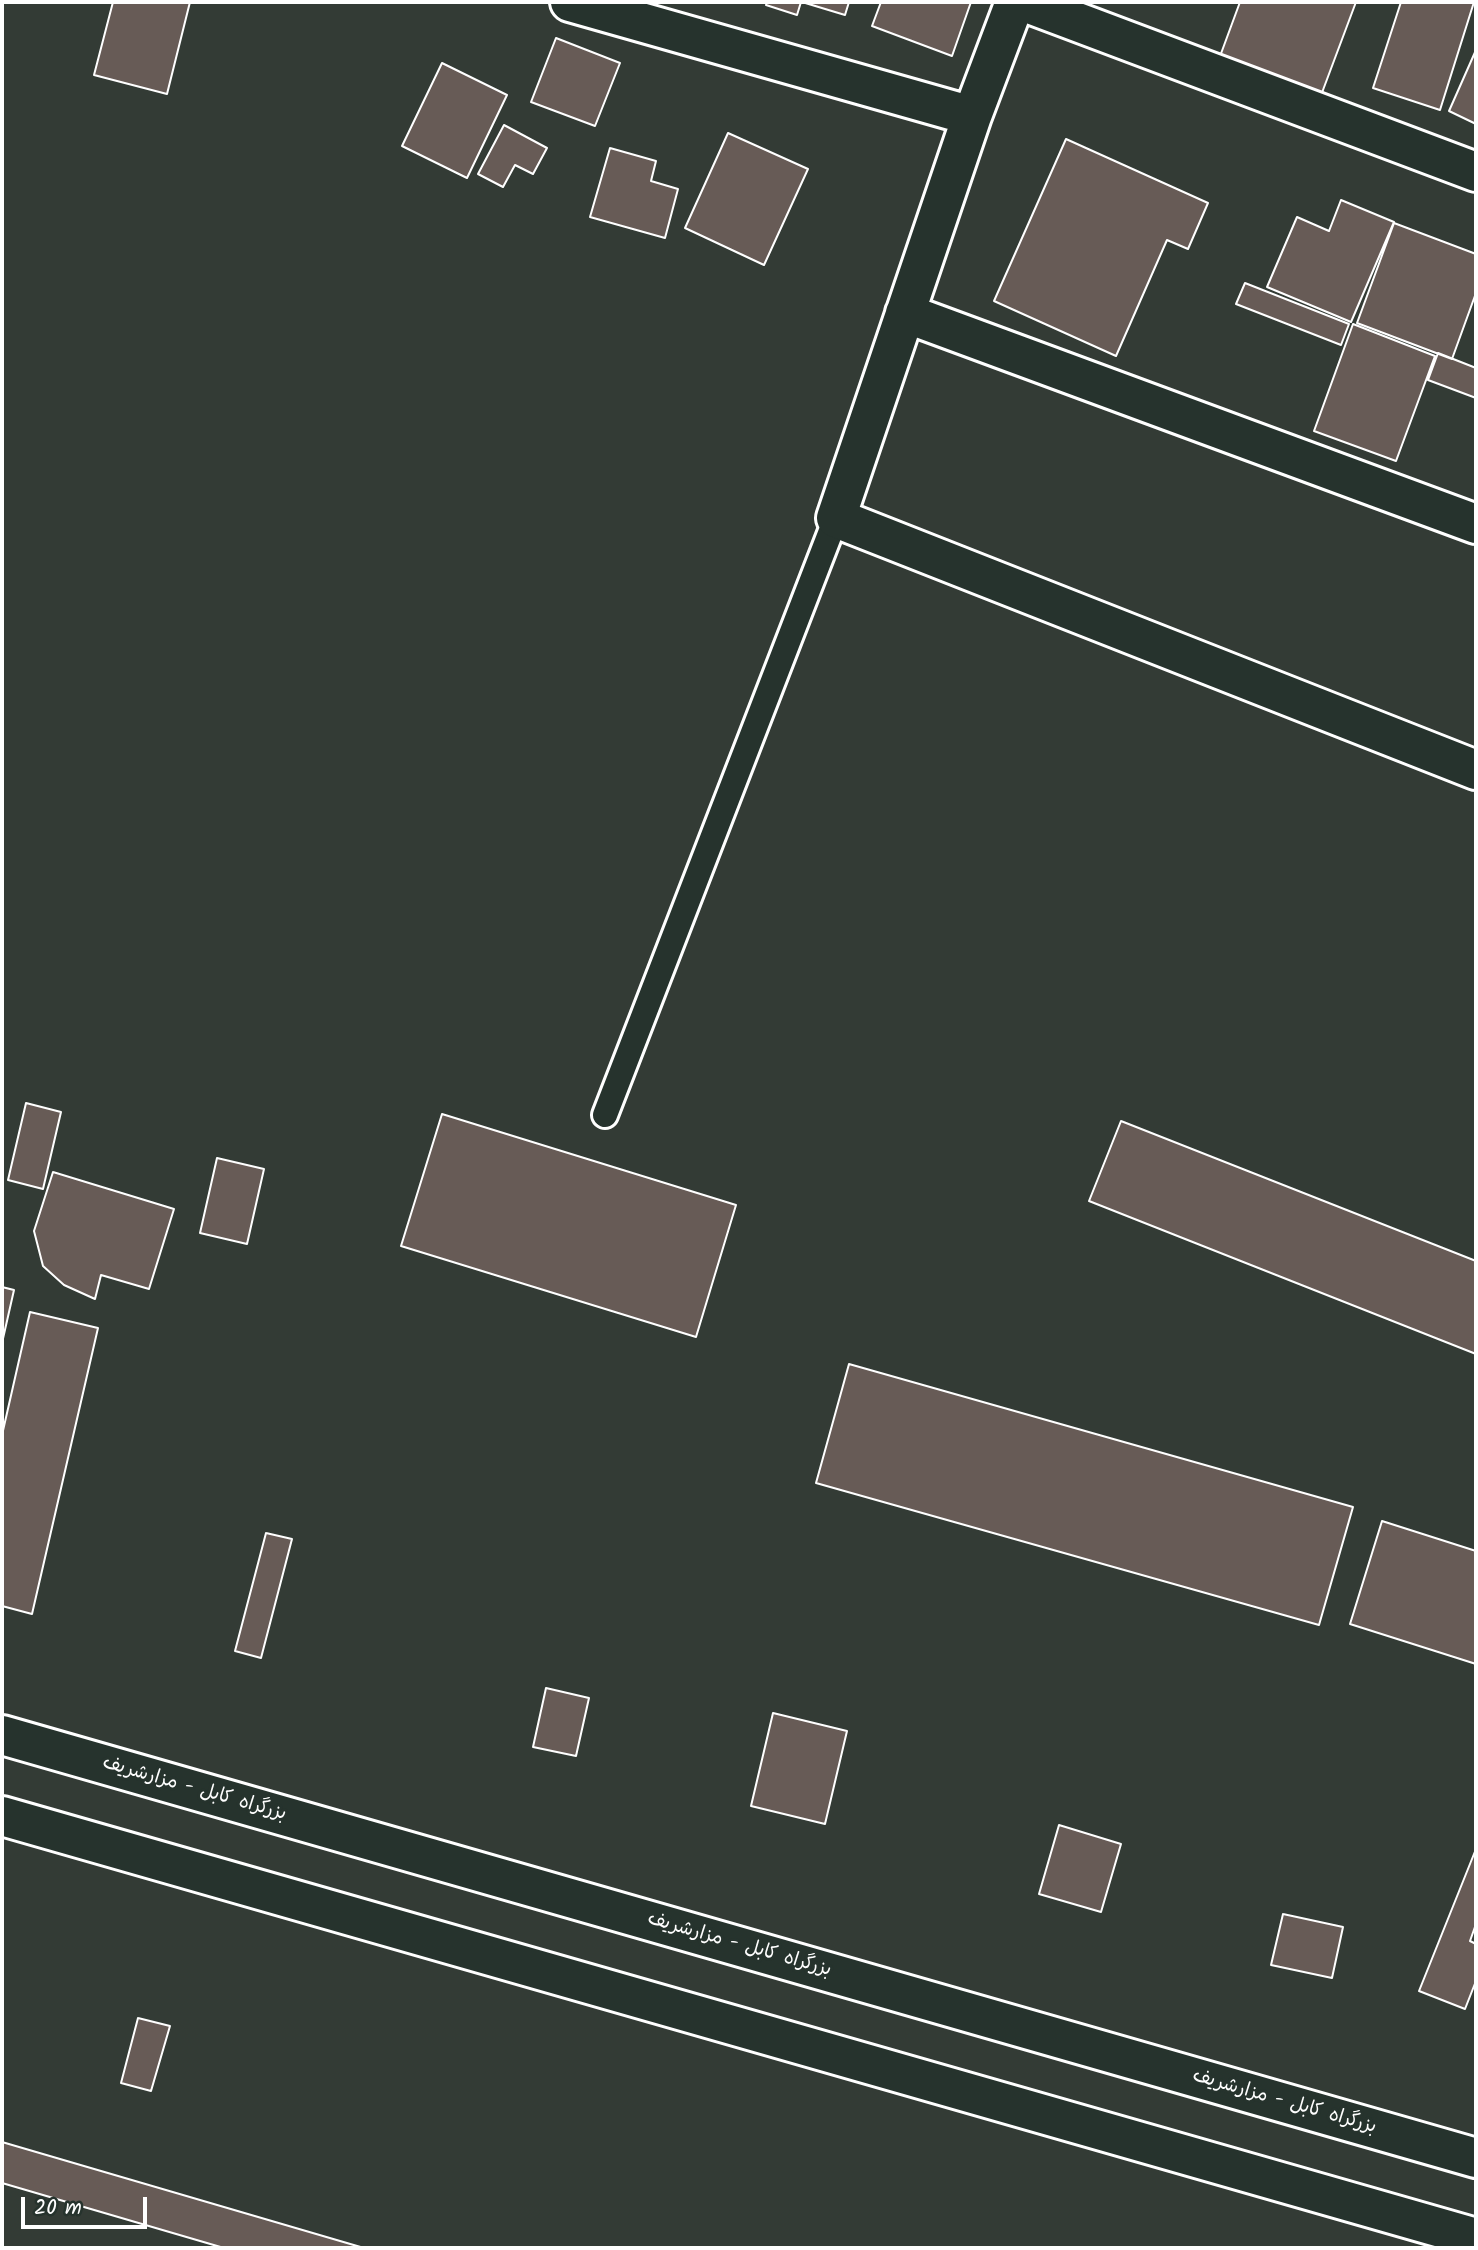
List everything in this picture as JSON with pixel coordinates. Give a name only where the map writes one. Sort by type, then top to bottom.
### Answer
[{"type":"main road","points":[[570,2],[972,116]]},
{"type":"main road","points":[[1015,2],[972,116],[836,519],[1476,770]]},
{"type":"main road","points":[[1024,2],[1476,172]]},
{"type":"main road","points":[[905,313],[1476,524]]},
{"type":"main road","name":"بزرگراه کابل - مزارشریف","points":[[2,1735],[1476,2158]]},
{"type":"main road","points":[[2,1816],[1476,2238]]},
{"type":"lane","points":[[605,1115],[836,519]]},
{"type":"building","points":[[113,2],[190,2],[167,94],[94,75]]},
{"type":"building","points":[[767,2],[801,2],[797,15],[766,5]]},
{"type":"building","points":[[802,2],[849,2],[845,15]]},
{"type":"building","points":[[881,2],[971,2],[952,56],[872,26]]},
{"type":"building","points":[[1240,2],[1356,2],[1320,98],[1219,59]]},
{"type":"building","points":[[1401,2],[1474,2],[1440,110],[1373,88]]},
{"type":"building","points":[[556,38],[620,63],[595,126],[531,102]]},
{"type":"building","points":[[1476,50],[1476,124],[1449,111]]},
{"type":"building","points":[[442,63],[507,95],[467,178],[402,146]]},
{"type":"building","points":[[504,125],[547,148],[533,174],[515,165],[503,187],[478,174]]},
{"type":"building","points":[[728,133],[808,169],[764,265],[685,228]]},
{"type":"building","points":[[1066,139],[1208,203],[1188,249],[1167,240],[1116,356],[994,301]]},
{"type":"building","points":[[610,148],[656,161],[651,181],[678,189],[665,238],[590,217]]},
{"type":"building","points":[[1341,200],[1394,222],[1351,322],[1267,287],[1297,217],[1329,231]]},
{"type":"building","points":[[1394,223],[1476,254],[1476,293],[1452,359],[1357,323]]},
{"type":"building","points":[[1245,283],[1349,324],[1341,345],[1236,304]]},
{"type":"building","points":[[1353,324],[1435,356],[1396,461],[1314,431]]},
{"type":"building","points":[[1438,353],[1476,368],[1476,398],[1428,380]]},
{"type":"building","points":[[26,1103],[61,1112],[43,1189],[8,1180]]},
{"type":"building","points":[[442,1114],[736,1205],[696,1337],[401,1246]]},
{"type":"building","points":[[1121,1121],[1476,1261],[1476,1354],[1089,1201]]},
{"type":"building","points":[[217,1158],[264,1169],[247,1244],[200,1233]]},
{"type":"building","points":[[53,1172],[174,1209],[149,1289],[101,1275],[95,1299],[64,1285],[43,1266],[34,1231]]},
{"type":"building","points":[[2,1287],[14,1290],[2,1343]]},
{"type":"building","points":[[30,1312],[98,1328],[32,1614],[2,1606],[2,1435]]},
{"type":"building","points":[[849,1364],[1353,1507],[1319,1625],[816,1483]]},
{"type":"building","points":[[1382,1521],[1476,1551],[1476,1664],[1350,1624]]},
{"type":"building","points":[[266,1533],[292,1539],[261,1658],[235,1651]]},
{"type":"building","points":[[546,1688],[589,1698],[576,1756],[533,1747]]},
{"type":"building","points":[[773,1713],[847,1731],[825,1824],[751,1806]]},
{"type":"building","points":[[1059,1825],[1121,1844],[1101,1912],[1039,1894]]},
{"type":"building","points":[[1476,1849],[1476,1924],[1470,1941],[1476,1944],[1476,1981],[1465,2009],[1419,1991]]},
{"type":"building","points":[[1283,1914],[1343,1927],[1332,1978],[1271,1965]]},
{"type":"building","points":[[138,2018],[170,2026],[151,2091],[121,2083]]},
{"type":"building","points":[[2,2142],[364,2248],[224,2248],[2,2183]]}]
